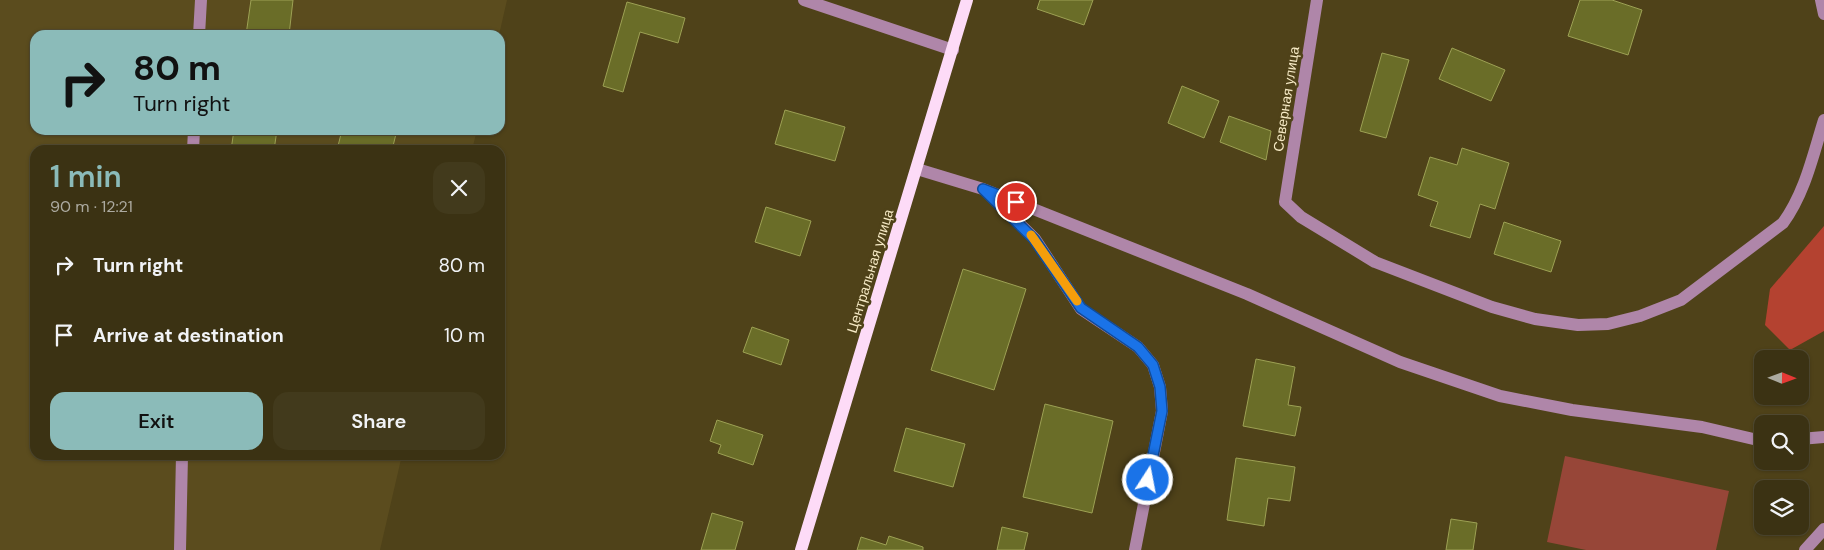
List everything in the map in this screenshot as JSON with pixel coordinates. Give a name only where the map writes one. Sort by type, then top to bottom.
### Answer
[{"type":"main road","name":"Центральная улица","points":[[802,550],[967,0]]},
{"type":"street","points":[[199,30],[201,0]]},
{"type":"street","points":[[804,0],[953,50]]},
{"type":"street","name":"Северная улица","points":[[1317,0],[1285,202],[1301,217],[1375,262],[1492,306],[1535,319],[1578,325],[1608,324],[1640,316],[1681,300],[1783,222],[1793,208],[1803,186],[1824,120]]},
{"type":"street","points":[[1820,0],[1824,14]]},
{"type":"street","points":[[917,169],[983,189],[1247,294],[1400,362],[1500,396],[1572,410],[1702,427],[1754,438]]},
{"type":"street","points":[[983,189],[1034,239],[1081,308],[1138,347],[1153,365],[1160,387],[1162,411],[1135,550]]},
{"type":"street","points":[[1809,438],[1824,437]]},
{"type":"street","points":[[180,550],[182,460]]},
{"type":"street","points":[[1805,550],[1824,529]]},
{"type":"shaded area","points":[[0,0],[507,0],[500,30],[30,30],[30,135],[476,135],[473,145],[30,145],[30,460],[401,460],[380,550],[0,550]]},
{"type":"shaded area","points":[[1824,226],[1824,331],[1790,350],[1765,325],[1770,289]]},
{"type":"shaded area","points":[[1565,456],[1729,491],[1716,550],[1586,550],[1547,542]]},
{"type":"building","points":[[251,0],[293,0],[290,30],[247,30]]},
{"type":"building","points":[[1040,0],[1093,0],[1084,25],[1037,9]]},
{"type":"building","points":[[1580,0],[1612,0],[1642,10],[1628,55],[1568,36]]},
{"type":"building","points":[[627,2],[685,18],[678,43],[640,32],[623,92],[603,86]]},
{"type":"building","points":[[1452,48],[1505,70],[1491,101],[1439,79]]},
{"type":"building","points":[[1382,53],[1409,60],[1386,138],[1360,131]]},
{"type":"building","points":[[1182,86],[1219,101],[1204,138],[1168,123]]},
{"type":"building","points":[[785,110],[845,127],[835,161],[775,144]]},
{"type":"building","points":[[1229,116],[1271,131],[1266,160],[1220,142]]},
{"type":"building","points":[[233,135],[276,135],[275,145],[232,145]]},
{"type":"building","points":[[341,135],[396,135],[393,145],[338,145]]},
{"type":"building","points":[[1462,148],[1509,163],[1495,209],[1480,204],[1470,238],[1430,226],[1438,202],[1418,195],[1430,157],[1457,165]]},
{"type":"building","points":[[766,207],[811,221],[800,256],[755,242]]},
{"type":"building","points":[[1504,222],[1561,241],[1551,272],[1494,254]]},
{"type":"building","points":[[963,269],[1026,289],[994,390],[931,370]]},
{"type":"building","points":[[752,327],[789,340],[781,365],[743,352]]},
{"type":"building","points":[[1256,359],[1295,367],[1288,405],[1301,407],[1295,436],[1243,426]]},
{"type":"building","points":[[1045,404],[1113,421],[1092,513],[1023,497]]},
{"type":"building","points":[[717,420],[763,435],[753,465],[718,453],[721,445],[710,441]]},
{"type":"building","points":[[906,428],[965,444],[953,487],[894,471]]},
{"type":"building","points":[[1236,458],[1295,467],[1290,501],[1268,498],[1264,526],[1227,520]]},
{"type":"building","points":[[712,513],[743,522],[735,550],[701,550]]},
{"type":"building","points":[[1451,519],[1477,523],[1473,550],[1446,550]]},
{"type":"building","points":[[1002,527],[1028,533],[1024,550],[997,550]]},
{"type":"building","points":[[889,536],[923,547],[923,550],[857,550],[861,537],[886,545]]},
{"type":"slow traffic","points":[[1031,235],[1077,301]]},
{"type":"route","points":[[1016,202],[983,189],[1034,239],[1081,308],[1138,347],[1153,365],[1160,387],[1162,411],[1148,480]]}]
